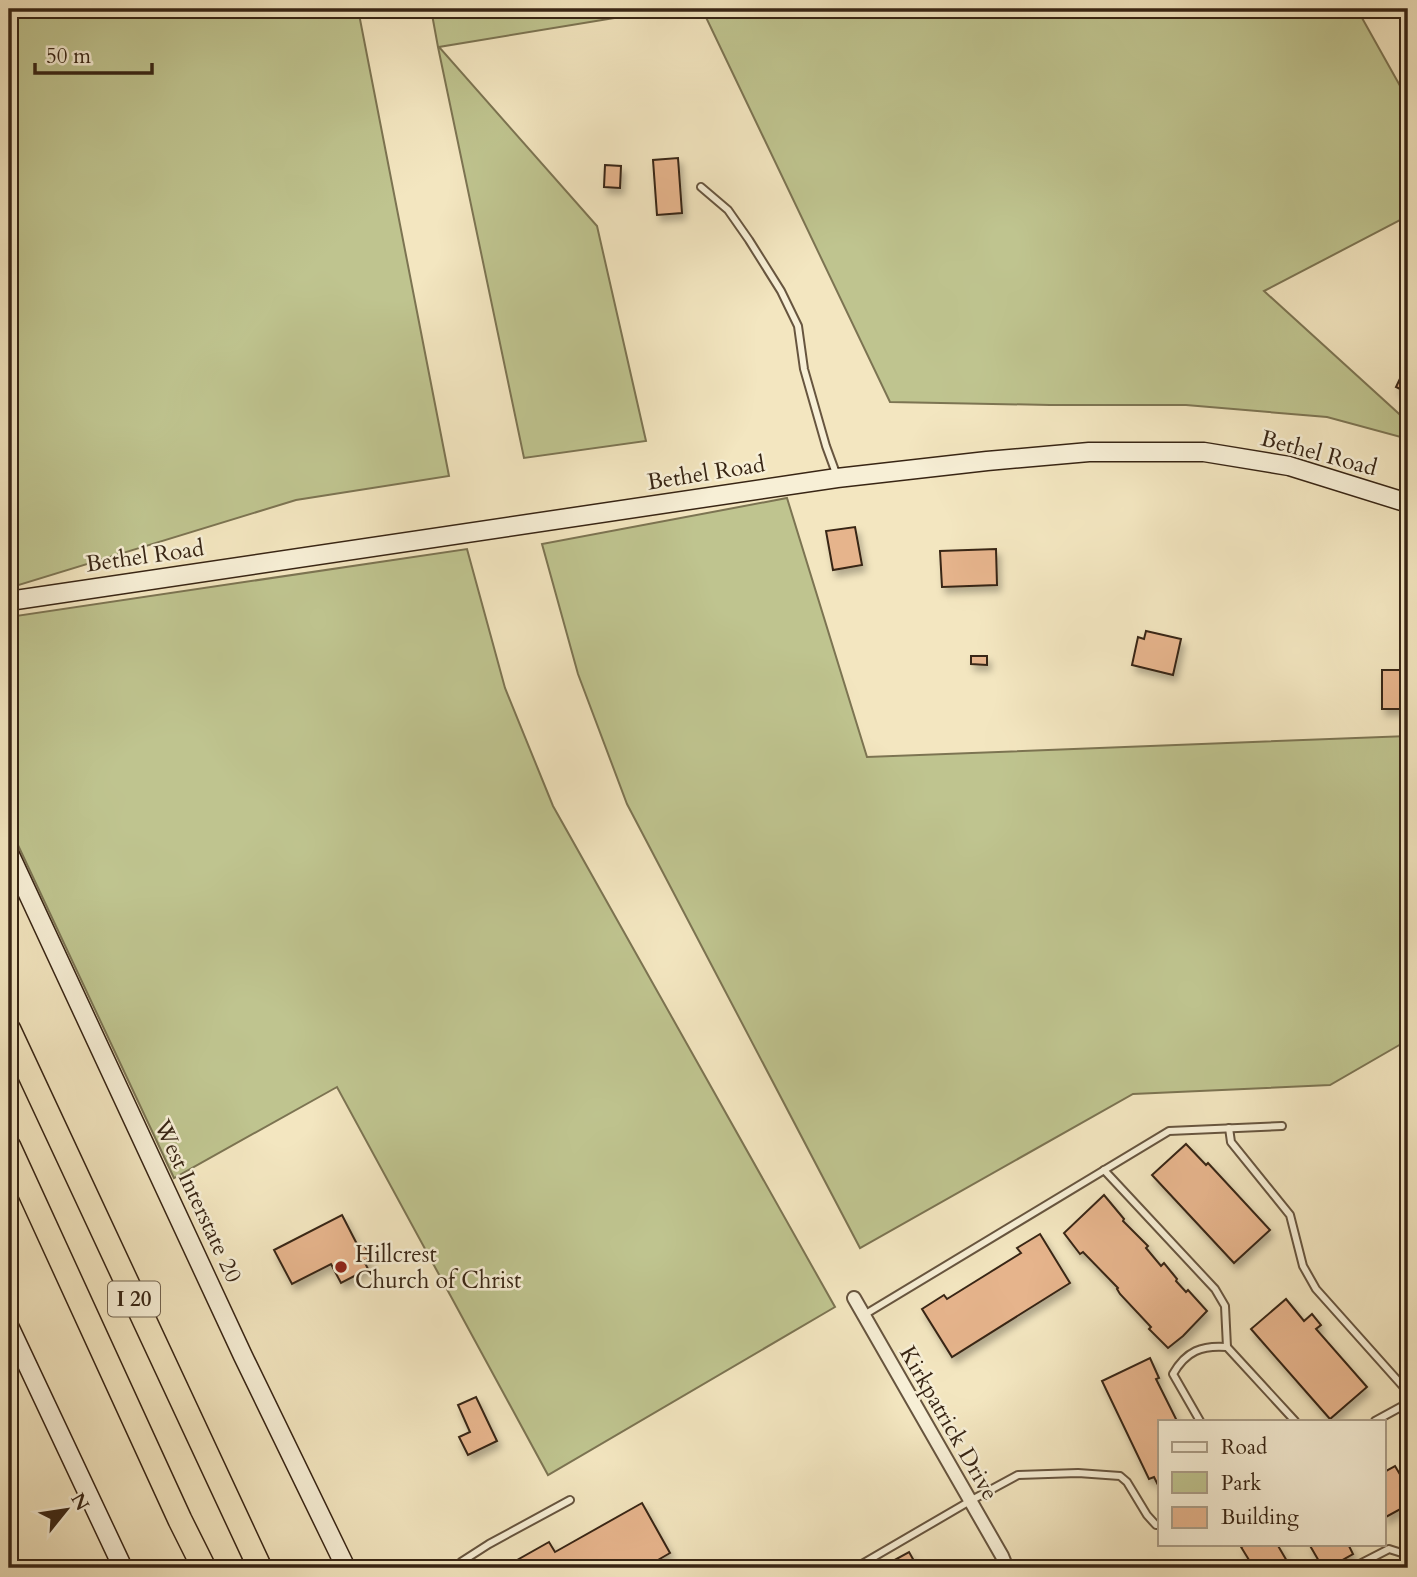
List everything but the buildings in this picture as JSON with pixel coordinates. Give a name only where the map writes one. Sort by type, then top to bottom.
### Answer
[{"type":"highway","name":"I 20","points":[[9,1030],[260,1568]]},
{"type":"highway","name":"I 20","points":[[9,1147],[204,1568]]},
{"type":"main road","name":"Bethel Road","points":[[9,601],[837,478],[1088,452],[1204,452],[1289,466],[1408,503]]},
{"type":"main road","name":"West Interstate 20","points":[[9,853],[243,1356],[346,1568]]},
{"type":"main road","points":[[9,1326],[123,1568]]},
{"type":"street","name":"Kirkpatrick Drive","points":[[854,1298],[1007,1568]]},
{"type":"lane","points":[[701,187],[727,210],[749,240],[781,291],[798,326],[804,369],[837,478]]},
{"type":"lane","points":[[864,1315],[1169,1131],[1282,1126]]},
{"type":"lane","points":[[1229,1128],[1231,1142],[1290,1215],[1303,1266],[1316,1289],[1408,1392]]},
{"type":"lane","points":[[1104,1170],[1215,1289],[1225,1306],[1227,1347],[1294,1420]]},
{"type":"lane","points":[[1199,1420],[1173,1374],[1179,1363],[1192,1353],[1210,1346],[1227,1347]]},
{"type":"lane","points":[[1377,1420],[1408,1403]]},
{"type":"lane","points":[[855,1568],[1018,1475],[1078,1473],[1120,1476],[1127,1482],[1147,1515],[1158,1525]]},
{"type":"lane","points":[[459,1568],[461,1562],[489,1544],[569,1500]]},
{"type":"lane","points":[[1352,1568],[1389,1549],[1408,1555]]},
{"type":"green space","points":[[9,9],[358,9],[449,476],[296,500],[9,588]]},
{"type":"green space","points":[[431,9],[669,9],[439,47],[597,226],[646,441],[524,458]]},
{"type":"green space","points":[[702,9],[1357,9],[1408,100],[1408,216],[1264,291],[1408,422],[1408,439],[1327,417],[1186,405],[890,402]]},
{"type":"green space","points":[[787,498],[867,757],[1408,736],[1408,1040],[1330,1085],[1133,1094],[860,1248],[627,804],[578,674],[542,544]]},
{"type":"green space","points":[[467,549],[505,688],[553,806],[835,1307],[548,1475],[337,1087],[174,1178],[9,826],[9,617]]},
{"type":"place","name":"Hillcrest Church of Christ","points":[[341,1267]]}]
